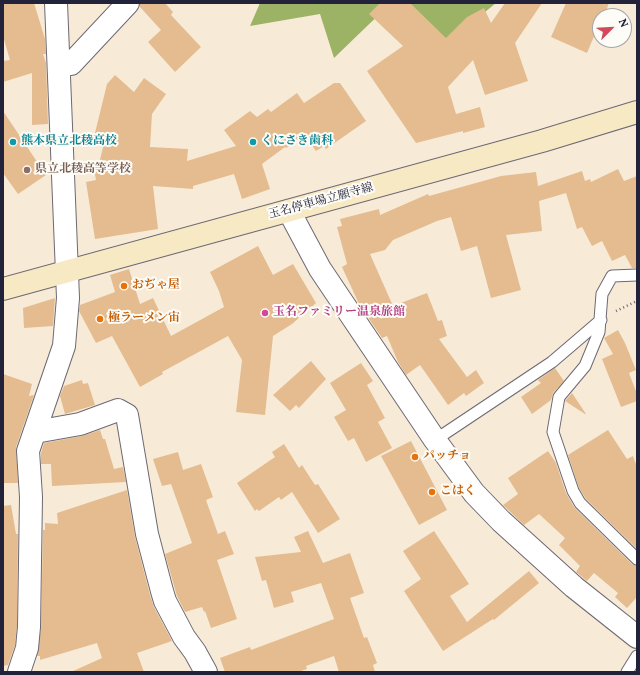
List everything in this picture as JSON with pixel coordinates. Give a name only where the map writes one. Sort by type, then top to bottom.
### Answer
[{"type":"main road","name":"玉名停車場立願寺線","points":[[3,289],[67,270],[289,211],[542,141],[637,112]]},
{"type":"street","points":[[19,672],[27,648],[29,627],[31,497],[28,452],[64,346],[68,298],[56,3]]},
{"type":"street","points":[[59,66],[71,64],[128,3]]},
{"type":"street","points":[[289,211],[320,269],[435,440],[474,493],[501,521],[574,587],[636,632]]},
{"type":"street","points":[[36,432],[80,424],[118,410],[127,415],[147,534],[163,596],[184,637],[196,652],[206,672]]},
{"type":"lane","points":[[637,275],[612,276],[602,294],[599,332],[585,366],[559,397],[552,432],[572,486],[580,503],[637,559]]},
{"type":"lane","points":[[435,440],[552,362],[601,319]]},
{"type":"lane","points":[[627,672],[637,656]]},
{"type":"path","points":[[601,319],[637,301]]},
{"type":"green space","points":[[260,3],[391,3],[334,58],[320,14],[250,26]]},
{"type":"green space","points":[[406,3],[496,3],[447,43]]},
{"type":"building","points":[[3,3],[34,3],[45,39],[46,54],[43,54],[46,63],[48,124],[32,125],[32,73],[3,82],[3,61],[10,60],[3,36]]},
{"type":"building","points":[[140,3],[165,3],[173,12],[171,15],[201,47],[175,72],[148,42],[161,30],[140,7]]},
{"type":"building","points":[[380,3],[410,3],[446,38],[467,17],[484,8],[491,23],[505,3],[542,3],[515,43],[528,81],[485,95],[473,60],[448,87],[456,114],[480,107],[485,127],[416,143],[367,71],[403,46],[369,14]]},
{"type":"building","points":[[566,3],[609,3],[607,8],[592,8],[592,41],[587,53],[551,37]]},
{"type":"building","points":[[115,75],[134,92],[144,78],[166,94],[152,114],[150,147],[188,149],[187,161],[236,146],[224,130],[250,111],[257,117],[268,109],[271,112],[297,93],[304,103],[334,83],[340,83],[366,121],[326,149],[324,146],[316,151],[305,135],[286,148],[285,147],[262,164],[270,189],[242,199],[234,174],[193,186],[193,189],[153,186],[158,229],[95,239],[86,182],[96,180],[94,169],[98,168],[105,139],[94,137],[107,84]]},
{"type":"building","name":"熊本県立北稜高校","points":[[3,111],[46,175],[18,194],[3,173]]},
{"type":"building","points":[[618,169],[624,181],[637,176],[637,268],[632,268],[625,255],[612,261],[602,241],[592,246],[582,227],[577,229],[566,193],[539,201],[542,231],[506,235],[521,290],[491,298],[477,246],[461,251],[451,217],[437,221],[393,240],[385,250],[370,254],[393,306],[427,293],[438,321],[442,320],[447,336],[439,339],[467,377],[476,370],[484,383],[466,396],[464,393],[448,405],[420,365],[406,375],[398,362],[387,336],[382,338],[359,304],[342,267],[347,264],[337,227],[342,226],[340,219],[379,209],[380,215],[428,194],[429,196],[501,176],[536,172],[538,186],[582,171],[585,181],[590,179],[591,182]]},
{"type":"building","points":[[258,246],[273,275],[293,264],[316,303],[292,324],[273,336],[265,415],[236,412],[242,360],[228,336],[162,372],[163,374],[140,387],[112,336],[96,343],[79,311],[80,305],[115,292],[110,275],[129,269],[140,304],[153,298],[171,336],[224,307],[219,291],[210,272]]},
{"type":"building","points":[[55,298],[53,326],[24,328],[23,308]]},
{"type":"building","points":[[618,330],[636,370],[629,373],[637,394],[637,401],[621,407],[602,359],[613,354],[604,338]]},
{"type":"building","points":[[311,361],[326,379],[299,408],[296,405],[290,411],[273,395]]},
{"type":"building","points":[[361,363],[373,381],[367,385],[385,418],[378,422],[392,448],[366,462],[354,438],[348,441],[334,417],[346,410],[330,383]]},
{"type":"building","points":[[555,368],[564,381],[553,393],[551,400],[532,414],[521,397],[541,383],[538,380]]},
{"type":"building","points":[[3,374],[32,384],[29,396],[34,395],[16,447],[18,483],[3,483]]},
{"type":"building","points":[[82,380],[83,384],[88,383],[95,405],[65,414],[60,396],[64,386]]},
{"type":"building","points":[[572,393],[586,414],[565,401]]},
{"type":"building","points":[[100,430],[103,439],[105,439],[114,469],[123,467],[126,482],[52,486],[51,464],[41,464],[41,453],[44,443],[82,436]]},
{"type":"building","points":[[608,430],[627,459],[633,456],[637,467],[637,549],[586,499],[579,488],[568,455]]},
{"type":"building","points":[[411,441],[447,510],[419,525],[381,456]]},
{"type":"building","points":[[284,444],[299,468],[302,465],[315,485],[318,484],[340,519],[318,533],[292,492],[281,500],[279,497],[259,511],[257,509],[255,511],[237,483],[275,457],[272,452]]},
{"type":"building","points":[[548,451],[556,463],[566,493],[574,507],[632,564],[637,566],[637,597],[627,608],[615,597],[618,593],[594,573],[587,581],[576,572],[580,566],[559,545],[565,538],[539,514],[524,525],[503,505],[518,494],[508,478]]},
{"type":"building","points":[[178,452],[183,470],[201,464],[213,497],[206,500],[218,534],[225,531],[234,554],[217,560],[237,619],[211,628],[202,607],[185,612],[177,596],[165,554],[192,543],[171,484],[162,486],[153,459]]},
{"type":"building","points":[[127,490],[135,537],[150,595],[154,607],[172,641],[137,653],[144,672],[71,672],[102,658],[97,643],[40,660],[40,656],[37,656],[41,628],[43,530],[45,530],[45,523],[58,524],[57,513]]},
{"type":"building","points":[[11,505],[16,534],[18,534],[17,626],[15,645],[8,665],[3,666],[3,506]]},
{"type":"building","points":[[308,531],[323,563],[350,553],[364,593],[350,598],[364,638],[367,637],[377,663],[373,665],[375,672],[339,672],[334,656],[306,666],[307,669],[298,672],[225,672],[220,658],[250,647],[251,650],[334,619],[321,583],[291,592],[294,602],[274,608],[266,580],[262,581],[255,557],[301,552],[294,537]]},
{"type":"building","points":[[434,531],[469,584],[450,596],[467,622],[529,571],[539,583],[494,620],[493,619],[443,651],[404,591],[421,579],[403,551]]},
{"type":"place","name":"熊本県立北稜高校","points":[[13,142]]},
{"type":"place","name":"くにさき歯科","points":[[253,142]]},
{"type":"place","name":"県立北稜高等学校","points":[[27,170]]},
{"type":"place","name":"おぢゃ屋","points":[[124,286]]},
{"type":"place","name":"玉名ファミリー温泉旅館","points":[[265,313]]},
{"type":"place","name":"極ラーメン宙","points":[[100,319]]},
{"type":"place","name":"パッチョ","points":[[415,457]]},
{"type":"place","name":"こはく","points":[[432,492]]}]
